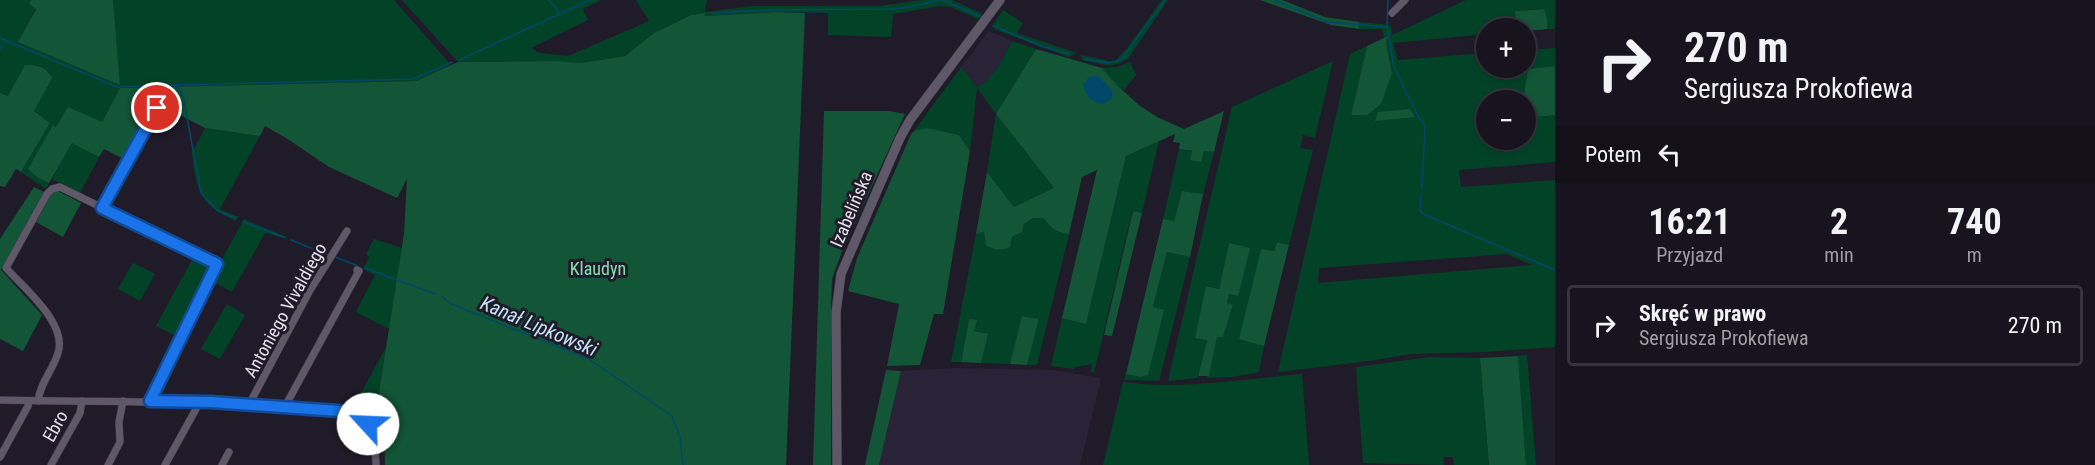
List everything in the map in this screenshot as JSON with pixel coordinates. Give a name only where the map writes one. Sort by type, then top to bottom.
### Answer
[{"type":"street","name":"Izabelińska","points":[[837,465],[836,312],[841,274],[910,120],[1000,0]]},
{"type":"street","points":[[1392,13],[1405,0]]},
{"type":"street","points":[[102,208],[157,108]]},
{"type":"street","points":[[38,401],[40,389],[58,353],[59,337],[50,316],[6,268],[52,189],[60,187],[217,264],[150,401]]},
{"type":"street","name":"Antoniego Vivaldiego","points":[[252,405],[252,399],[309,292],[347,231]]},
{"type":"street","points":[[287,407],[288,401],[360,271],[357,270]]},
{"type":"street","points":[[0,400],[196,402],[287,407],[354,414],[368,424],[373,432],[376,465]]},
{"type":"street","points":[[0,456],[29,401]]},
{"type":"street","name":"Ebro","points":[[51,465],[80,413],[82,401]]},
{"type":"street","points":[[108,465],[120,442],[119,422],[123,401]]},
{"type":"street","points":[[165,465],[196,409],[196,402]]},
{"type":"street","points":[[222,465],[229,453]]},
{"type":"shaded area","points":[[989,31],[1012,41],[994,74],[984,84],[977,87],[961,67]]},
{"type":"shaded area","points":[[952,368],[1052,370],[1101,378],[1080,465],[879,465],[901,371]]},
{"type":"green space","points":[[0,0],[31,0],[29,4],[36,8],[18,42],[120,84],[113,0],[394,0],[451,65],[416,81],[120,88],[102,122],[56,127],[53,125],[38,178],[49,183],[46,189],[21,172],[50,123],[34,111],[50,73],[37,65],[8,96],[0,93]]},
{"type":"green space","points":[[31,0],[113,0],[120,85],[18,42],[36,9],[29,4]]},
{"type":"green space","points":[[402,0],[601,0],[583,9],[588,20],[531,48],[540,53],[568,56],[649,21],[636,0],[707,0],[705,12],[753,6],[880,6],[922,0],[952,0],[983,14],[978,19],[951,7],[940,6],[893,14],[891,37],[828,35],[828,13],[776,12],[705,16],[705,13],[691,15],[654,33],[625,56],[581,63],[559,61],[458,62]]},
{"type":"green space","points":[[1162,0],[1168,0],[1128,59],[1114,65],[1082,60],[1081,55],[1114,62]]},
{"type":"green space","points":[[1260,0],[1282,0],[1325,17],[1359,22],[1359,29],[1331,25]]},
{"type":"green space","points":[[1466,0],[1555,0],[1555,29],[1547,29],[1547,18],[1543,9],[1515,11],[1515,18],[1476,18],[1476,35],[1393,43],[1398,60],[1476,54],[1476,78],[1527,78],[1525,90],[1476,90],[1476,150],[1536,150],[1536,117],[1555,115],[1555,162],[1459,170],[1461,187],[1555,180],[1555,347],[1411,354],[1278,372],[1350,54],[1367,46],[1351,115],[1367,115],[1392,73],[1386,43],[1387,36],[1384,38],[1382,29],[1359,29],[1359,22],[1391,25],[1392,35]],"holes":[[[1506,254],[1532,265],[1318,283],[1319,268]]]},
{"type":"green space","points":[[1544,9],[1547,29],[1536,30],[1536,18],[1515,18],[1515,11]]},
{"type":"green space","points":[[1003,10],[1023,23],[1017,33],[1077,53],[1069,57],[996,30],[992,26]]},
{"type":"green space","name":"Klaudyn","points":[[805,13],[786,465],[385,465],[384,426],[375,417],[404,234],[407,179],[397,198],[329,167],[265,126],[260,136],[205,128],[157,103],[126,160],[104,149],[99,157],[72,143],[49,183],[38,178],[28,169],[53,125],[56,127],[68,107],[102,122],[120,88],[416,81],[458,62],[559,61],[581,63],[625,56],[654,33],[691,15]]},
{"type":"green space","points":[[1388,36],[1386,43],[1392,73],[1381,104],[1367,115],[1351,115],[1367,46]]},
{"type":"green space","points":[[1012,41],[1036,49],[996,114],[977,88],[970,151],[959,135],[914,131],[961,67],[977,87],[989,79]]},
{"type":"green space","points":[[1555,48],[1555,66],[1536,68],[1536,49]]},
{"type":"green space","points":[[1036,49],[1102,68],[1140,106],[1159,118],[1184,129],[1224,111],[1214,152],[1204,151],[1201,162],[1190,160],[1192,151],[1179,149],[1180,143],[1173,142],[1175,134],[1126,156],[1086,324],[1062,318],[1097,170],[1082,177],[1069,234],[1055,229],[1044,218],[1033,218],[1024,224],[1022,232],[1012,237],[1010,247],[1004,249],[986,245],[984,232],[976,234],[987,172],[1014,207],[1054,188],[996,114]]},
{"type":"green space","points":[[1333,61],[1315,138],[1303,135],[1300,148],[1313,150],[1289,245],[1277,242],[1239,338],[1264,346],[1259,372],[1232,377],[1207,378],[1217,336],[1223,337],[1233,305],[1226,303],[1229,294],[1238,296],[1229,243],[1219,289],[1207,286],[1196,337],[1207,340],[1197,378],[1168,381],[1232,107]]},
{"type":"green space","points":[[1130,62],[1136,75],[1124,90],[1102,68],[1117,67]]},
{"type":"green space","points":[[25,65],[41,67],[52,78],[34,111],[50,123],[21,172],[16,169],[5,187],[0,186],[0,93],[8,96]]},
{"type":"green space","points":[[1555,66],[1555,115],[1536,117],[1536,90],[1525,90],[1527,78],[1536,78],[1536,68]]},
{"type":"green space","points":[[1410,109],[1415,117],[1375,121],[1378,112]]},
{"type":"green space","points":[[824,111],[889,111],[905,114],[841,254],[832,279],[831,465],[813,465]]},
{"type":"green space","points":[[996,114],[1054,188],[1014,207],[987,172]]},
{"type":"green space","points":[[205,128],[260,136],[220,209],[238,217],[236,221],[208,203],[198,187],[192,153]]},
{"type":"green space","points":[[927,128],[959,135],[970,151],[943,314],[934,314],[920,365],[887,366],[899,304],[848,291],[857,258],[911,134]]},
{"type":"green space","points":[[1159,141],[1142,213],[1132,211],[1094,373],[1091,372],[1092,364],[1074,369],[1051,366],[1062,318],[1086,324],[1126,156]]},
{"type":"green space","points":[[72,142],[99,157],[80,193],[52,179]]},
{"type":"green space","points":[[1179,149],[1192,152],[1201,162],[1204,150],[1214,152],[1203,194],[1182,191],[1174,222],[1163,219]]},
{"type":"green space","points":[[34,187],[44,192],[1,270],[42,315],[23,351],[0,339],[0,239]]},
{"type":"green space","points":[[58,191],[81,203],[63,237],[36,222],[52,193]]},
{"type":"green space","points":[[1182,191],[1203,194],[1190,257],[1167,252],[1153,307],[1164,310],[1148,375],[1140,377],[1126,374],[1163,219],[1174,221]]},
{"type":"green space","points":[[1133,211],[1142,213],[1112,336],[1104,335]]},
{"type":"green space","points":[[1033,218],[1044,218],[1061,233],[1069,234],[1037,365],[1027,365],[1039,319],[1022,316],[1010,364],[981,363],[988,335],[974,331],[969,319],[961,362],[951,362],[976,234],[984,232],[1012,243],[1012,237],[1022,232],[1024,224]]},
{"type":"green space","points":[[244,219],[287,239],[265,233],[232,292],[214,282],[222,269],[221,261]]},
{"type":"green space","points":[[374,239],[402,248],[389,329],[356,312],[375,275],[363,269],[369,257],[366,254]]},
{"type":"green space","points":[[1277,242],[1289,245],[1264,346],[1239,339],[1261,249],[1274,251]]},
{"type":"green space","points":[[1229,243],[1250,248],[1238,296],[1229,294],[1227,303],[1233,305],[1223,337],[1217,337],[1209,376],[1198,376],[1207,340],[1195,338],[1206,286],[1219,289]]},
{"type":"green space","points":[[1167,252],[1190,257],[1159,381],[1124,380],[1126,374],[1140,377],[1164,310],[1153,308]]},
{"type":"green space","points":[[193,258],[209,266],[211,272],[176,336],[156,326]]},
{"type":"green space","points":[[133,263],[155,274],[140,301],[118,289]]},
{"type":"green space","points":[[227,304],[245,315],[220,359],[201,349]]},
{"type":"green space","points":[[1022,316],[1039,319],[1027,365],[1010,364]]},
{"type":"green space","points":[[969,319],[977,320],[974,331],[988,334],[981,363],[961,362]]},
{"type":"green space","points":[[386,347],[375,417],[355,409],[354,406]]},
{"type":"green space","points":[[1527,355],[1536,465],[1526,465],[1518,356]]},
{"type":"green space","points":[[1518,356],[1526,465],[1489,465],[1480,358]]},
{"type":"green space","points":[[1430,357],[1480,358],[1489,465],[1454,465],[1453,457],[1444,457],[1444,465],[1363,463],[1356,367]]},
{"type":"green space","points":[[886,370],[901,371],[879,465],[865,465]]},
{"type":"green space","points":[[1302,374],[1309,465],[1103,465],[1123,382],[1168,385]]},
{"type":"water","points":[[1097,75],[1113,91],[1112,98],[1103,104],[1090,98],[1083,85],[1089,77]]},
{"type":"waterway","points":[[549,0],[560,13]]},
{"type":"waterway","points":[[459,60],[590,0]]},
{"type":"waterway","points":[[712,13],[765,10],[892,9],[938,0]]},
{"type":"waterway","points":[[942,0],[982,17]]},
{"type":"waterway","points":[[1085,59],[1108,63],[1121,60],[1165,0]]},
{"type":"waterway","points":[[1274,0],[1327,22],[1387,27]]},
{"type":"waterway","points":[[1388,0],[1387,27],[1394,67],[1425,126],[1422,188]]},
{"type":"waterway","points":[[994,26],[1041,46],[1069,54]]},
{"type":"waterway","name":"Kanał Lipkowski","points":[[0,38],[117,87],[175,85],[183,96],[201,193],[218,211],[235,218]]},
{"type":"waterway","points":[[0,49],[4,41]]},
{"type":"waterway","points":[[176,85],[414,79],[452,62]]},
{"type":"waterway","points":[[1421,194],[1420,210],[1423,214],[1555,270]]},
{"type":"waterway","name":"Kanał Lipkowski","points":[[243,222],[284,237]]},
{"type":"waterway","name":"Kanał Lipkowski","points":[[291,240],[328,255]]},
{"type":"waterway","name":"Kanał Lipkowski","points":[[335,257],[358,266]]},
{"type":"waterway","name":"Kanał Lipkowski","points":[[365,268],[435,294]]},
{"type":"waterway","name":"Kanał Lipkowski","points":[[442,296],[451,304],[589,359],[672,416],[680,438],[683,465]]},
{"type":"route","points":[[157,108],[102,208],[217,264],[150,401],[211,402],[339,411],[357,415],[368,424]]}]
